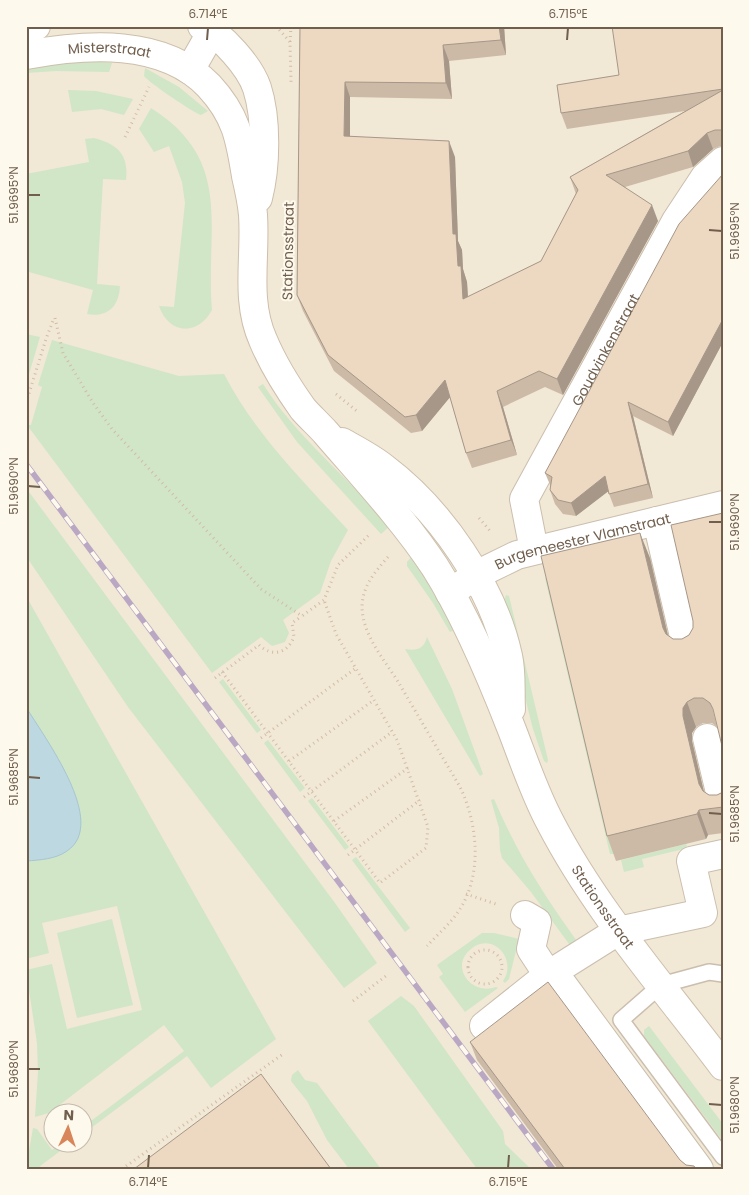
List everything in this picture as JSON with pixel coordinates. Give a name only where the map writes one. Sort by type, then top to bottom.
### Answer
[{"type":"street","points":[[26,31],[36,26]]},
{"type":"street","points":[[190,70],[210,28]]},
{"type":"street","name":"Stationsstraat","points":[[210,28],[235,55],[257,88],[262,122],[264,176],[253,215]]},
{"type":"street","name":"Misterstraat","points":[[26,55],[47,51],[113,48],[146,52],[168,59],[190,70]]},
{"type":"street","name":"Stationsstraat","points":[[190,70],[227,107],[237,125],[253,215],[253,306],[257,325],[271,356],[305,411],[324,430],[412,535],[450,593],[486,668],[548,819],[584,882],[618,931],[723,1066]]},
{"type":"street","name":"Goudvinkenstraat","points":[[534,550],[524,499],[676,221],[705,176],[723,161]]},
{"type":"street","name":"Stationsstraat","points":[[324,430],[384,467],[408,488],[449,535],[476,575],[491,604],[508,657],[512,730]]},
{"type":"street","name":"Burgemeester Vlamstraat","points":[[450,593],[476,575],[504,560],[534,550],[723,505]]},
{"type":"street","points":[[657,521],[687,649]]},
{"type":"street","points":[[707,738],[723,805]]},
{"type":"street","points":[[484,1026],[548,975],[618,931],[702,913],[691,861],[723,854]]},
{"type":"street","points":[[525,915],[537,922],[531,949],[548,975],[563,985],[699,1169]]},
{"type":"lane","points":[[723,974],[709,972],[661,985],[621,1020],[723,1157]]},
{"type":"path","points":[[276,26],[290,42]]},
{"type":"path","points":[[291,26],[291,92]]},
{"type":"path","points":[[142,84],[157,91]]},
{"type":"path","points":[[125,137],[149,87]]},
{"type":"path","name":"Stationsstraat","points":[[288,233],[289,205]]},
{"type":"path","name":"Stationsstraat","points":[[287,271],[288,299]]},
{"type":"path","points":[[26,403],[46,339],[55,318],[63,353],[93,403],[112,429],[261,588],[302,616]]},
{"type":"path","points":[[335,393],[365,418]]},
{"type":"path","points":[[215,678],[259,645],[269,652],[282,652],[288,648],[294,638],[292,623],[324,600],[338,565],[372,532]]},
{"type":"path","points":[[412,535],[391,553],[370,577],[362,607],[367,630],[467,802],[473,824],[476,847],[472,878],[466,894],[458,912],[427,946]]},
{"type":"path","points":[[222,672],[380,883],[426,848],[428,827],[408,768],[392,732],[336,634],[324,600]]},
{"type":"path","points":[[261,738],[356,668]]},
{"type":"path","points":[[289,761],[374,700]]},
{"type":"path","points":[[304,796],[392,732]]},
{"type":"path","points":[[334,821],[408,768]]},
{"type":"path","points":[[348,855],[420,800]]},
{"type":"path","points":[[466,894],[488,901]]},
{"type":"path","points":[[477,952],[493,952],[500,960],[500,975],[492,983],[480,983],[475,981],[468,971],[469,960],[477,952]]},
{"type":"path","points":[[353,1001],[386,976]]},
{"type":"path","points":[[122,1169],[283,1054]]},
{"type":"shaded area","points":[[26,26],[723,26],[723,1169],[26,1169]]},
{"type":"green space","points":[[93,61],[112,63],[109,72],[56,71],[26,73],[26,64]]},
{"type":"green space","points":[[145,68],[179,87],[208,111],[201,115],[171,97],[144,76]]},
{"type":"green space","points":[[68,90],[96,91],[133,99],[124,115],[101,109],[72,112]]},
{"type":"green space","points":[[151,108],[177,129],[195,150],[205,174],[210,198],[212,224],[212,310],[206,318],[192,328],[184,329],[170,323],[159,306],[174,307],[185,203],[182,182],[169,146],[154,152],[139,129]]},
{"type":"green space","points":[[94,138],[109,143],[120,152],[126,163],[126,180],[103,179],[97,284],[120,286],[115,305],[106,312],[94,315],[87,314],[93,290],[29,272],[26,269],[26,174],[89,162],[85,139]]},
{"type":"green space","points":[[26,334],[40,337],[26,384]]},
{"type":"green space","points":[[52,340],[179,376],[224,374],[236,396],[265,437],[348,530],[331,561],[320,593],[283,620],[289,633],[285,642],[272,646],[261,637],[212,673],[27,425],[31,425],[42,387],[38,385]]},
{"type":"green space","points":[[263,384],[307,440],[390,526],[381,534],[297,442],[258,387]]},
{"type":"green space","points":[[26,488],[335,903],[377,963],[344,988],[128,707],[26,556]]},
{"type":"green space","points":[[412,556],[442,603],[455,630],[450,632],[433,603],[407,566],[407,562]]},
{"type":"green space","points":[[619,561],[614,854],[610,854],[545,578]]},
{"type":"green space","points":[[506,595],[509,596],[548,760],[547,763],[544,761],[533,729],[502,606]]},
{"type":"green space","points":[[26,596],[276,1039],[211,1088],[187,1056],[92,1127],[92,1120],[184,1051],[164,1025],[63,1102],[42,1102],[42,1115],[35,1117],[38,1072],[37,1043],[26,970],[52,964],[67,1029],[142,1010],[117,906],[42,923],[49,953],[26,959]]},
{"type":"green space","points":[[427,637],[452,689],[483,774],[480,776],[405,649],[413,650],[422,647]]},
{"type":"green space","points":[[223,679],[261,730],[257,733],[219,682]]},
{"type":"green space","points":[[268,740],[305,788],[300,792],[264,743]]},
{"type":"green space","points":[[312,798],[349,847],[345,850],[308,801]]},
{"type":"green space","points":[[494,799],[512,838],[532,874],[579,944],[572,948],[531,892],[502,858],[499,828],[491,800]]},
{"type":"green space","points":[[686,844],[688,848],[642,859],[644,867],[624,872],[621,860]]},
{"type":"green space","points":[[356,857],[410,928],[405,932],[352,860]]},
{"type":"green space","points":[[112,919],[133,1005],[77,1018],[57,933]]},
{"type":"green space","points":[[482,933],[494,933],[519,939],[509,979],[505,983],[503,981],[507,973],[507,965],[501,950],[487,943],[479,944],[465,956],[462,963],[463,971],[471,983],[487,989],[498,988],[465,1012],[439,977],[443,974],[437,965]]},
{"type":"green space","points":[[401,996],[414,1006],[503,1131],[505,1144],[531,1169],[477,1169],[368,1021]]},
{"type":"green space","points":[[649,1026],[723,1124],[723,1141],[644,1036],[644,1030]]},
{"type":"green space","points":[[298,1070],[305,1080],[317,1083],[381,1169],[349,1169],[327,1140],[307,1101],[291,1081],[292,1075]]},
{"type":"green space","points":[[33,1128],[37,1129],[42,1136],[42,1152],[59,1152],[40,1166],[42,1169],[26,1169]]},
{"type":"water","points":[[26,707],[58,758],[69,780],[77,801],[81,821],[78,838],[63,854],[42,860],[26,861]]},
{"type":"building","points":[[300,26],[499,26],[501,40],[443,45],[446,83],[345,82],[344,136],[449,141],[453,234],[456,234],[458,266],[461,266],[463,299],[541,261],[578,190],[570,177],[723,90],[722,130],[707,133],[688,151],[606,175],[652,205],[557,379],[539,371],[497,391],[511,440],[466,453],[445,380],[416,415],[405,417],[328,355],[297,295]]},
{"type":"building","points":[[612,26],[723,26],[723,89],[561,113],[557,85],[619,75]]},
{"type":"building","points":[[723,174],[723,319],[668,422],[628,402],[648,484],[609,494],[605,476],[571,503],[558,500],[550,490],[552,477],[545,473],[679,224]]},
{"type":"building","points":[[723,513],[723,750],[710,703],[703,698],[694,698],[687,702],[683,708],[683,716],[699,784],[703,791],[709,795],[717,795],[723,792],[723,807],[699,810],[697,814],[607,836],[541,556],[640,533],[663,628],[666,634],[673,639],[682,639],[689,635],[693,628],[693,621],[671,525]]},
{"type":"building","points":[[548,982],[680,1160],[686,1165],[694,1166],[696,1169],[565,1169],[470,1042]]},
{"type":"building","points":[[261,1074],[331,1169],[134,1169]]},
{"type":"railway","points":[[26,464],[553,1169]]}]
